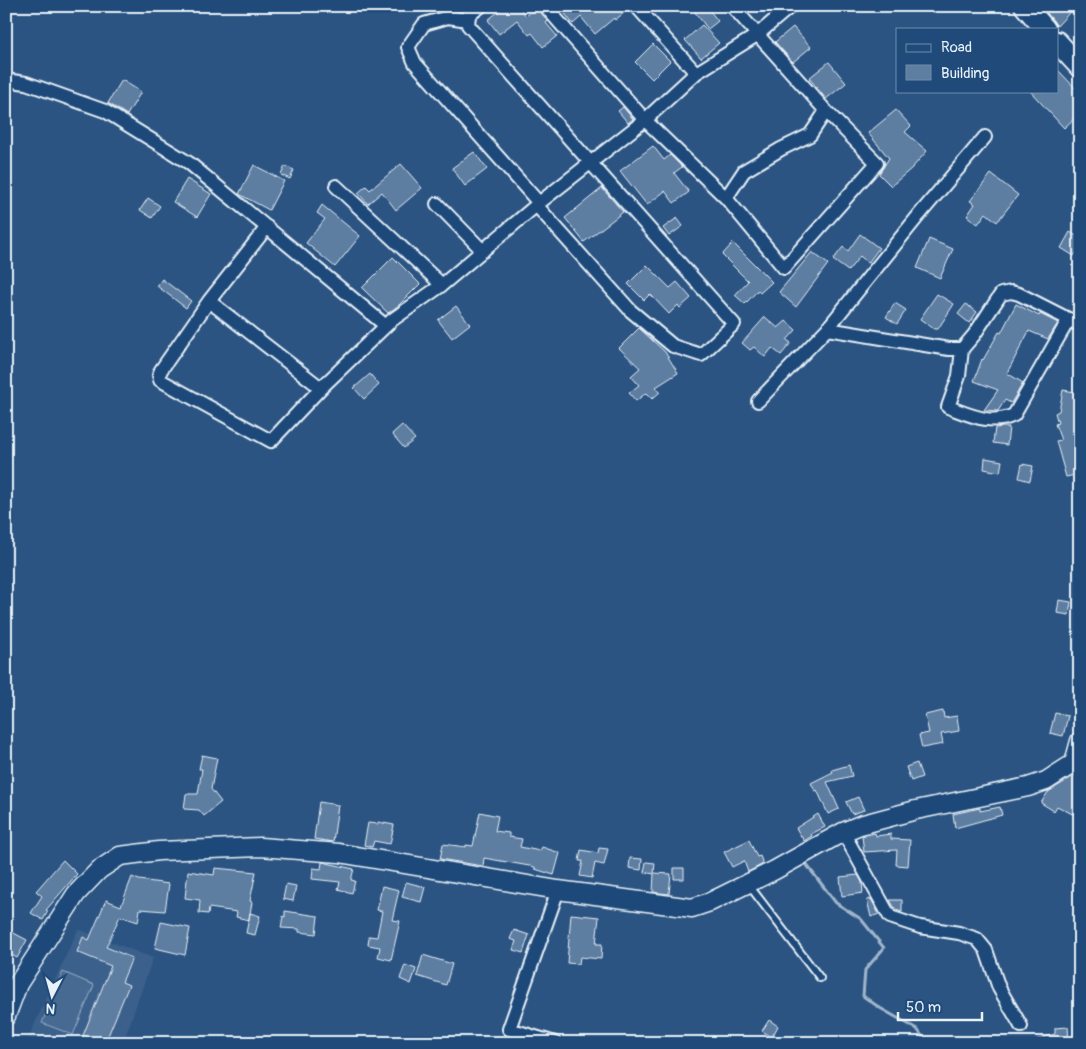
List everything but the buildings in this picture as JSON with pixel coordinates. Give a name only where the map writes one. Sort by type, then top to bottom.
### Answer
[{"type":"main road","points":[[1025,6],[1045,28]]},
{"type":"main road","points":[[1058,43],[1080,67]]},
{"type":"street","points":[[468,20],[448,17],[424,24],[408,47],[415,63],[631,311],[673,346],[700,354],[734,324],[592,162],[468,25],[469,15],[480,6]]},
{"type":"street","points":[[545,6],[645,120],[726,198],[784,268],[877,162],[826,111],[732,6]]},
{"type":"street","points":[[636,6],[696,73]]},
{"type":"street","points":[[266,227],[209,301],[159,375],[160,380],[271,441],[321,388],[386,326],[442,284],[645,120],[696,73],[756,34],[790,6]]},
{"type":"street","points":[[6,80],[26,83],[105,110],[189,163],[386,326]]},
{"type":"street","points":[[726,198],[744,171],[781,149],[810,135],[826,111]]},
{"type":"street","points":[[758,401],[827,329],[985,137]]},
{"type":"street","points":[[336,186],[442,284]]},
{"type":"street","points":[[437,204],[483,251]]},
{"type":"street","points":[[1011,292],[1019,294],[1074,322],[1014,415],[1005,419],[982,420],[948,407],[959,376],[962,349],[974,335],[1001,294],[1011,292]]},
{"type":"street","points":[[209,301],[321,388]]},
{"type":"street","points":[[827,329],[948,349],[962,349]]},
{"type":"street","points":[[6,1016],[18,984],[76,894],[99,870],[120,856],[159,850],[225,847],[311,850],[339,853],[558,890],[692,908],[748,884],[843,832],[860,825],[916,810],[1028,787],[1046,781],[1077,765],[1080,742]]},
{"type":"street","points":[[843,832],[890,917],[920,927],[976,939],[986,950],[1000,988],[1021,1026]]},
{"type":"street","points":[[556,1043],[509,1029],[558,890]]},
{"type":"lane","points":[[748,884],[820,978]]},
{"type":"shaded area","points":[[78,929],[153,958],[123,1043],[26,1043]]},
{"type":"shaded area","points":[[63,972],[94,985],[73,1035],[42,1023]]},
{"type":"waterway","points":[[806,864],[836,903],[861,919],[884,948],[865,970],[863,996],[917,1029],[927,1043]]}]
